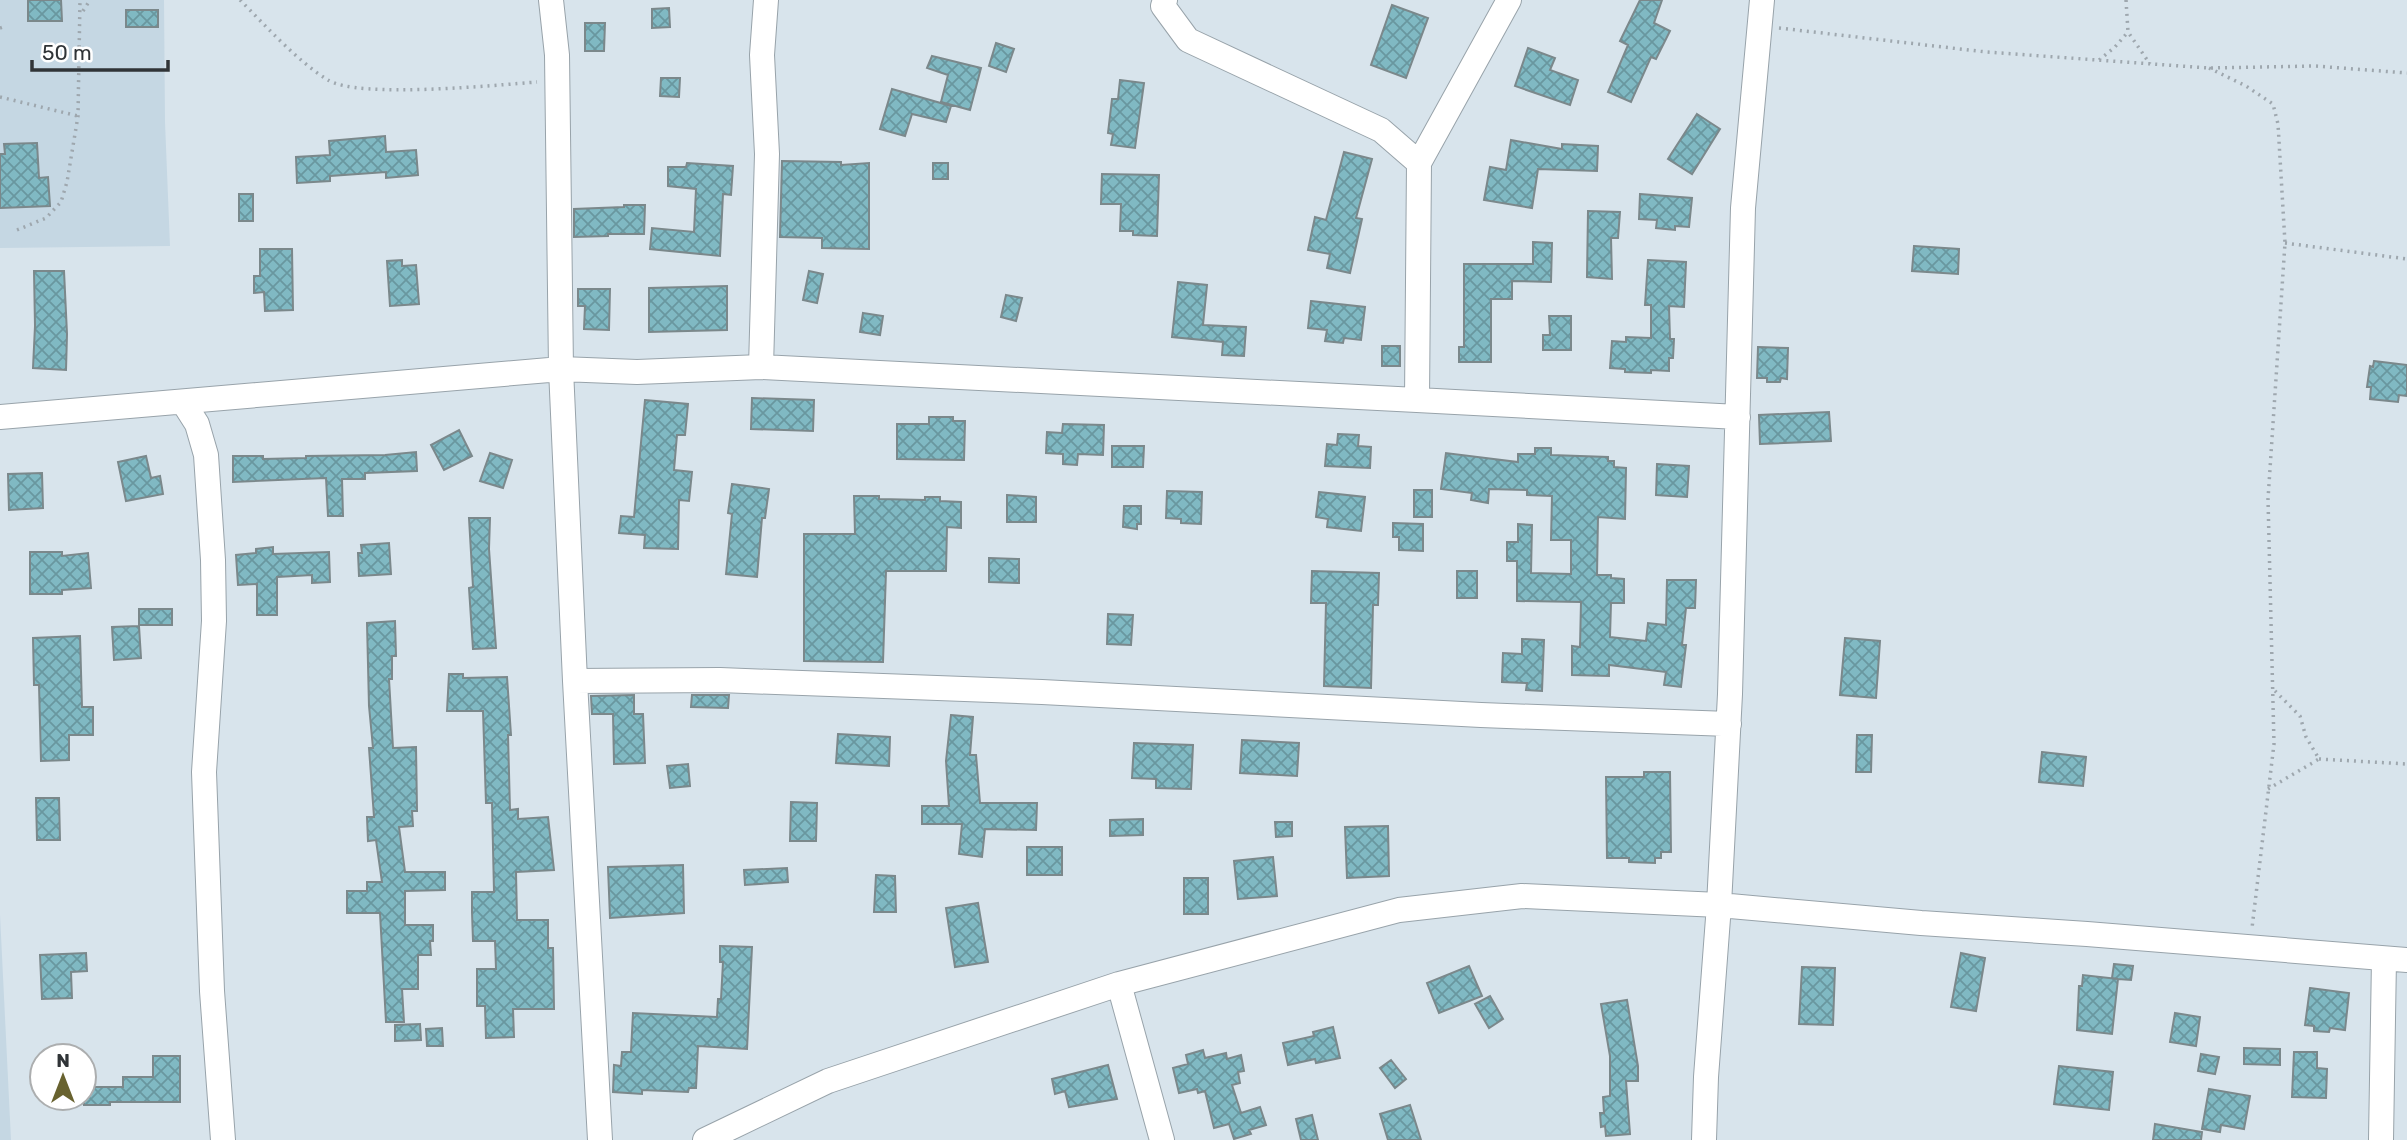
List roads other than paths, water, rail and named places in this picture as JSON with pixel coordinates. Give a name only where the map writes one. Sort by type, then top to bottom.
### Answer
[{"type":"street","points":[[551,0],[557,55],[561,369],[600,1140]]},
{"type":"street","points":[[761,367],[767,154],[762,55],[766,0]]},
{"type":"street","points":[[1165,0],[1163,6],[1188,40],[1381,130],[1419,163]]},
{"type":"street","points":[[1417,400],[1419,163],[1509,0]]},
{"type":"street","points":[[1704,1140],[1729,724],[1742,208],[1762,0]]},
{"type":"street","points":[[0,417],[561,369],[637,372],[761,367],[1738,417]]},
{"type":"street","points":[[183,402],[197,424],[206,455],[213,560],[214,634],[204,772],[212,991],[223,1140]]},
{"type":"street","points":[[575,681],[720,680],[1729,724]]},
{"type":"street","points":[[705,1140],[828,1081],[1119,984],[1399,910],[1522,896],[1719,905],[2396,960],[2381,1140]]},
{"type":"street","points":[[1119,984],[1161,1140]]}]
